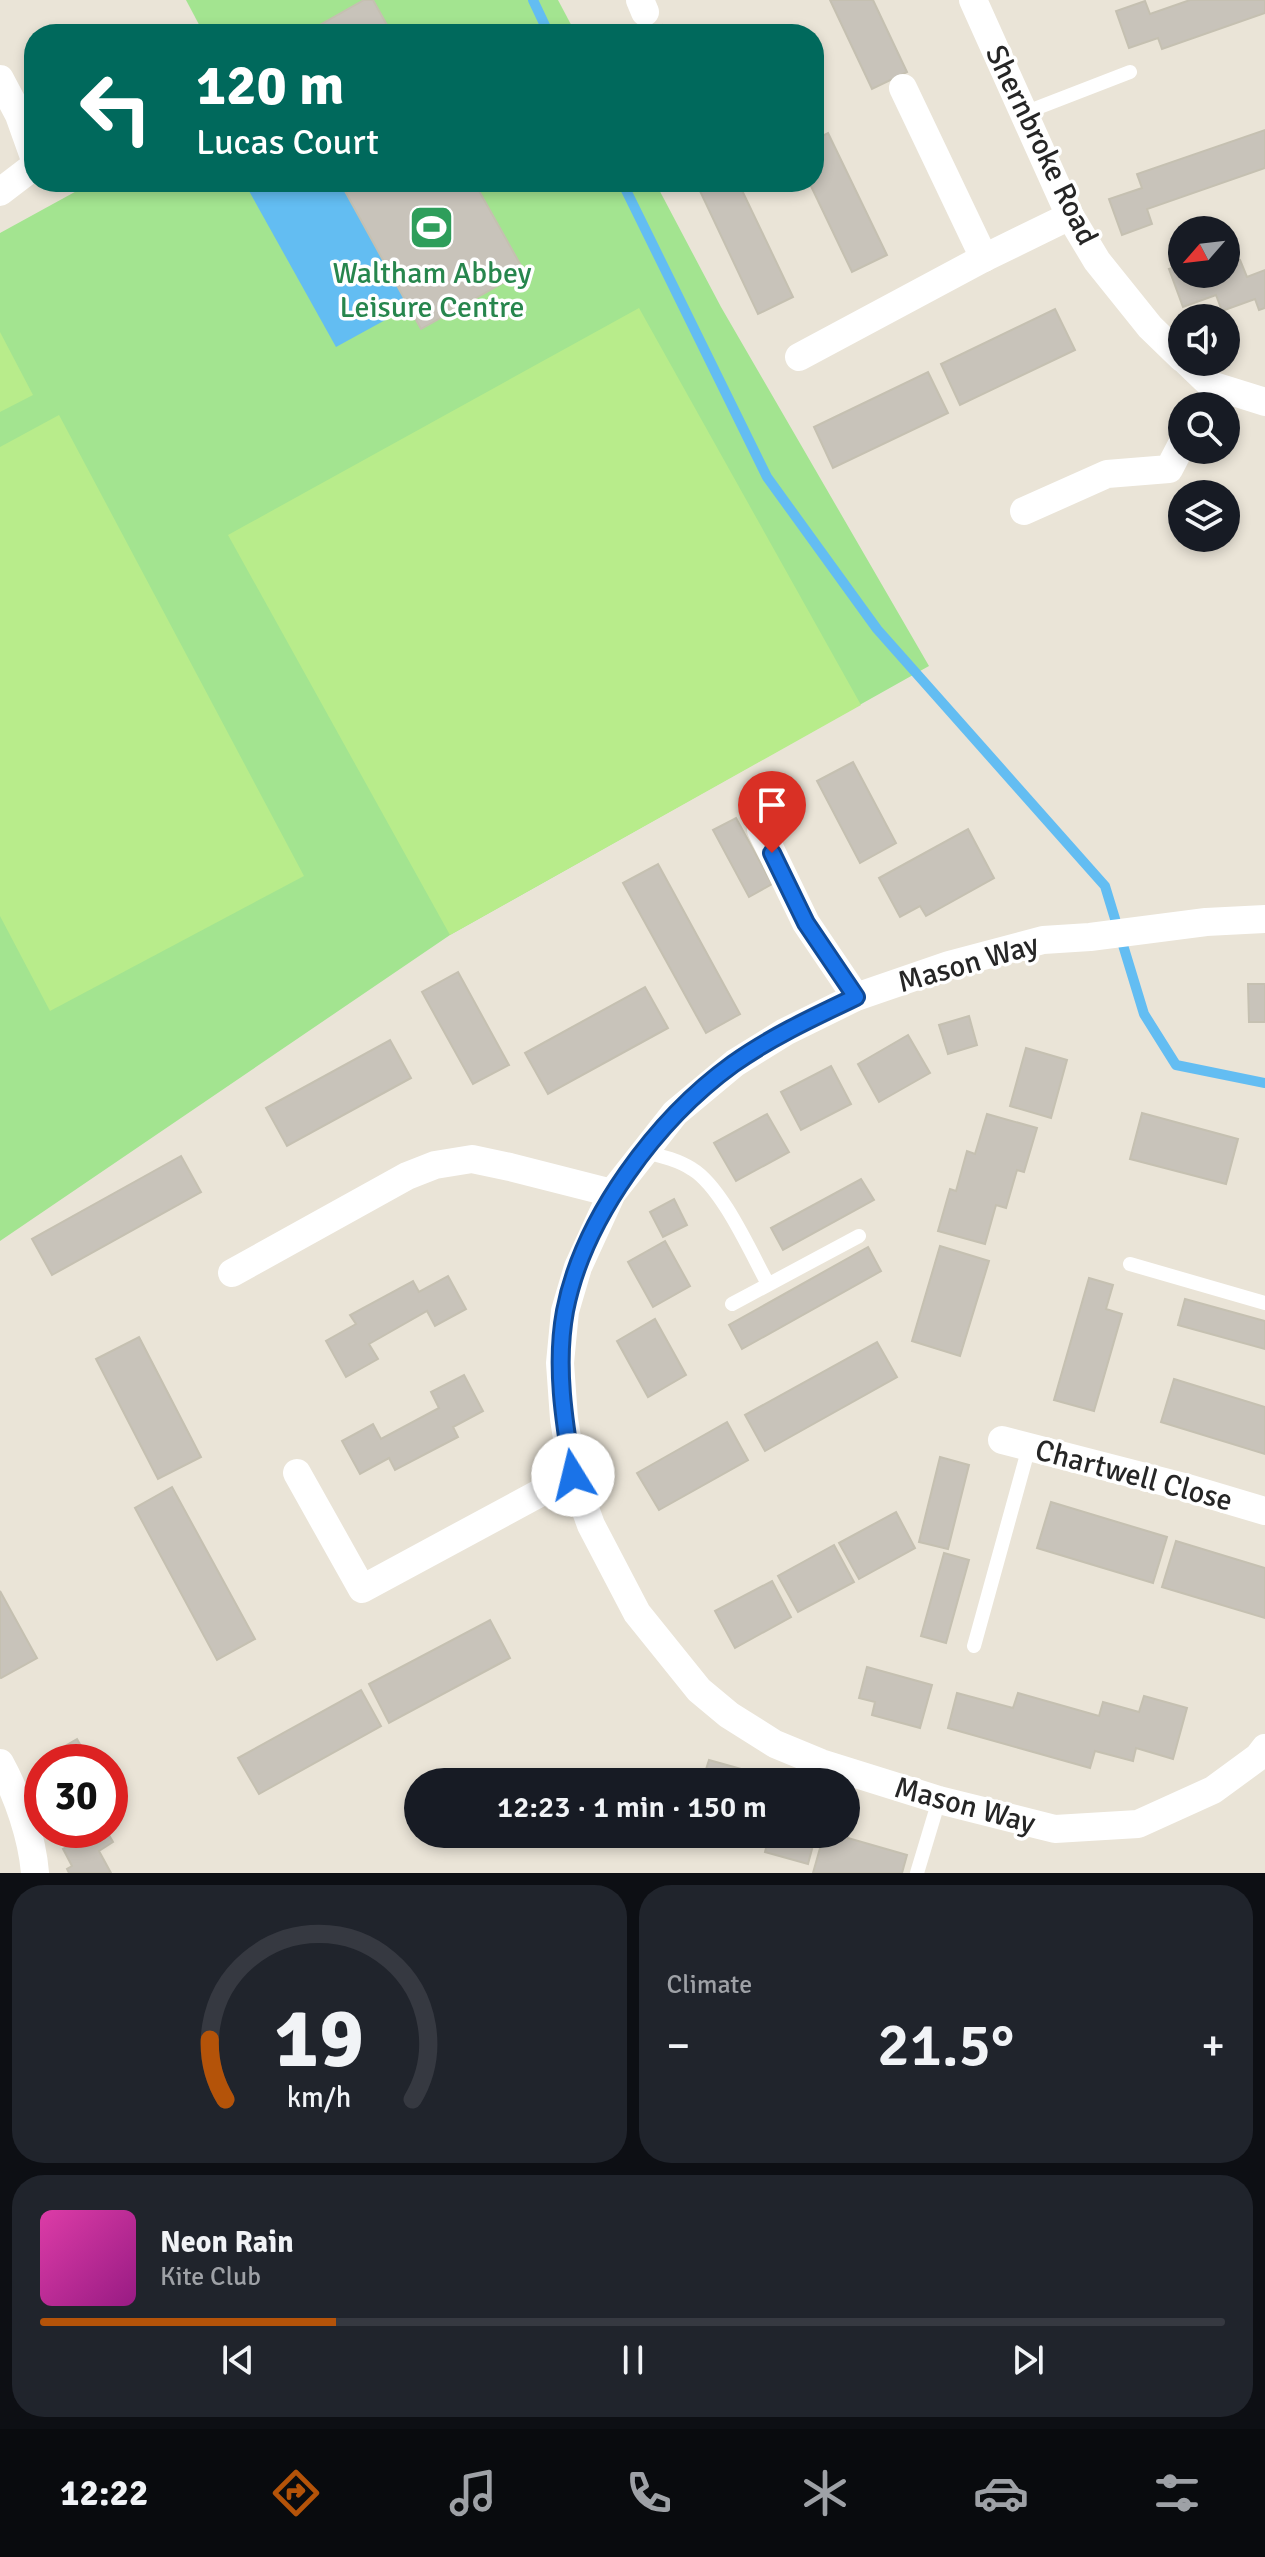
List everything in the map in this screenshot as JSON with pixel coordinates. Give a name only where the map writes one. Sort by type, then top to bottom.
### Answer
[{"type":"street","name":"Shernbroke Road","points":[[973,0],[1070,216],[1097,261],[1150,327],[1168,344]]},
{"type":"street","points":[[0,79],[24,129]]},
{"type":"street","points":[[903,88],[984,258]]},
{"type":"street","points":[[0,192],[24,174]]},
{"type":"street","points":[[799,357],[984,258],[1070,216]]},
{"type":"street","points":[[1240,399],[1265,402]]},
{"type":"street","points":[[1024,511],[1107,474],[1169,469],[1172,464]]},
{"type":"street","points":[[761,830],[806,923],[856,997]]},
{"type":"street","name":"Mason Way","points":[[1265,919],[1206,922],[1043,940],[949,965],[856,997],[785,1032],[735,1063],[675,1113],[612,1193],[578,1267],[565,1311],[560,1363],[564,1419],[573,1475],[591,1525],[637,1613],[699,1690],[729,1715],[775,1744],[821,1763],[939,1800],[1055,1829],[1138,1824],[1213,1790],[1258,1757],[1265,1748]]},
{"type":"street","points":[[232,1273],[407,1176],[435,1165],[472,1159],[612,1193]]},
{"type":"street","name":"Chartwell Close","points":[[1016,1443],[1265,1511]]},
{"type":"street","points":[[297,1473],[362,1589],[573,1475]]},
{"type":"street","points":[[0,1763],[33,1852],[35,1873]]},
{"type":"lane","points":[[1024,113],[1130,72]]},
{"type":"lane","points":[[645,1152],[673,1159],[695,1170],[718,1195],[768,1284]]},
{"type":"lane","points":[[732,1304],[859,1236]]},
{"type":"lane","points":[[1130,1264],[1265,1303]]},
{"type":"lane","points":[[974,1646],[1016,1443]]},
{"type":"lane","points":[[917,1873],[939,1800]]},
{"type":"green space","points":[[186,0],[558,0],[571,24],[199,24]]},
{"type":"green space","points":[[75,192],[660,192],[721,307],[929,666],[450,935],[0,1241],[0,233]]},
{"type":"green space","points":[[639,308],[861,705],[450,935],[228,535]]},
{"type":"green space","points":[[0,332],[33,395],[0,412]]},
{"type":"green space","points":[[59,415],[304,876],[50,1011],[0,916],[0,447]]},
{"type":"water","points":[[250,192],[346,192],[409,307],[336,347]]},
{"type":"building","points":[[364,0],[373,0],[386,24],[322,24]]},
{"type":"building","points":[[830,0],[873,0],[907,72],[872,89]]},
{"type":"building","points":[[1190,0],[1265,0],[1265,13],[1162,49],[1158,38],[1129,48],[1116,11],[1145,1],[1150,14]]},
{"type":"building","points":[[1265,130],[1265,168],[1147,209],[1152,224],[1122,235],[1109,199],[1142,188],[1137,174]]},
{"type":"building","points":[[828,133],[887,255],[852,272],[814,192],[824,192],[824,135]]},
{"type":"building","name":"Waltham Abbey Leisure Centre","points":[[346,192],[480,192],[524,271],[421,329]]},
{"type":"building","points":[[700,192],[743,192],[793,297],[758,314]]},
{"type":"building","points":[[1240,260],[1247,277],[1265,270],[1265,308],[1259,310],[1255,299],[1240,304],[1219,304],[1216,295],[1182,304],[1176,288],[1240,288]]},
{"type":"building","points":[[1055,309],[1075,350],[960,405],[941,364]]},
{"type":"building","points":[[928,372],[948,413],[833,468],[814,427]]},
{"type":"building","points":[[853,762],[896,843],[860,863],[817,781]]},
{"type":"building","points":[[736,818],[772,884],[749,897],[713,830]]},
{"type":"building","points":[[968,829],[994,878],[926,916],[920,906],[900,917],[879,878]]},
{"type":"building","points":[[658,864],[740,1014],[706,1033],[623,883]]},
{"type":"building","points":[[458,972],[509,1065],[473,1084],[422,992]]},
{"type":"building","points":[[1248,984],[1265,984],[1265,1022],[1249,1022]]},
{"type":"building","points":[[645,987],[668,1028],[548,1094],[525,1053]]},
{"type":"building","points":[[969,1016],[977,1045],[948,1054],[939,1025]]},
{"type":"building","points":[[908,1035],[930,1073],[879,1102],[858,1064]]},
{"type":"building","points":[[390,1040],[411,1078],[287,1146],[266,1108]]},
{"type":"building","points":[[1026,1048],[1067,1060],[1051,1118],[1010,1106]]},
{"type":"building","points":[[831,1066],[851,1104],[801,1130],[781,1092]]},
{"type":"building","points":[[1142,1113],[1238,1139],[1226,1184],[1130,1159]]},
{"type":"building","points":[[767,1114],[789,1152],[736,1181],[714,1143]]},
{"type":"building","points":[[987,1114],[1037,1128],[1024,1172],[1017,1170],[1006,1208],[996,1205],[985,1244],[938,1231],[950,1189],[956,1191],[967,1151],[975,1154]]},
{"type":"building","points":[[181,1156],[201,1192],[52,1275],[32,1239]]},
{"type":"building","points":[[861,1179],[874,1200],[783,1250],[771,1228]]},
{"type":"building","points":[[674,1199],[687,1225],[663,1237],[650,1212]]},
{"type":"building","points":[[665,1241],[690,1286],[653,1307],[628,1262]]},
{"type":"building","points":[[940,1246],[989,1261],[960,1356],[912,1341]]},
{"type":"building","points":[[868,1247],[881,1271],[742,1349],[729,1325]]},
{"type":"building","points":[[448,1276],[466,1309],[435,1326],[427,1311],[369,1344],[378,1359],[346,1377],[326,1341],[356,1324],[350,1315],[413,1281],[419,1292]]},
{"type":"building","points":[[1089,1278],[1113,1285],[1106,1309],[1122,1314],[1094,1411],[1054,1400]]},
{"type":"building","points":[[1185,1299],[1265,1321],[1265,1349],[1178,1325]]},
{"type":"building","points":[[655,1319],[686,1375],[648,1397],[617,1341]]},
{"type":"building","points":[[139,1337],[201,1457],[158,1479],[96,1359]]},
{"type":"building","points":[[877,1342],[897,1377],[765,1451],[745,1415]]},
{"type":"building","points":[[464,1375],[483,1411],[453,1427],[458,1437],[395,1470],[389,1458],[360,1474],[342,1441],[373,1424],[381,1439],[439,1408],[431,1392]]},
{"type":"building","points":[[1174,1379],[1265,1407],[1265,1454],[1161,1422]]},
{"type":"building","points":[[727,1422],[748,1460],[659,1510],[637,1473]]},
{"type":"building","points":[[940,1457],[969,1465],[948,1549],[919,1542]]},
{"type":"building","points":[[172,1487],[255,1639],[217,1660],[135,1508]]},
{"type":"building","points":[[1051,1502],[1167,1537],[1153,1583],[1037,1548]]},
{"type":"building","points":[[896,1512],[915,1548],[859,1579],[839,1543]]},
{"type":"building","points":[[1176,1541],[1265,1568],[1265,1618],[1162,1587]]},
{"type":"building","points":[[834,1545],[854,1582],[798,1612],[778,1576]]},
{"type":"building","points":[[944,1553],[969,1560],[946,1643],[921,1636]]},
{"type":"building","points":[[772,1581],[791,1617],[735,1648],[715,1611]]},
{"type":"building","points":[[0,1591],[37,1658],[1,1678],[0,1677]]},
{"type":"building","points":[[490,1620],[510,1658],[389,1723],[369,1684]]},
{"type":"building","points":[[867,1667],[932,1685],[920,1728],[872,1715],[875,1702],[859,1698]]},
{"type":"building","points":[[361,1690],[381,1726],[259,1794],[238,1758]]},
{"type":"building","points":[[957,1693],[1013,1708],[1018,1693],[1099,1716],[1103,1702],[1139,1712],[1144,1696],[1187,1708],[1173,1759],[1136,1748],[1133,1761],[1095,1751],[1090,1768],[948,1728]]},
{"type":"building","points":[[709,1760],[737,1768],[706,1768]]},
{"type":"building","points":[[860,1841],[907,1855],[902,1873],[813,1873],[820,1848],[860,1848]]},
{"type":"building","points":[[104,1848],[99,1851],[111,1873],[69,1873],[67,1869],[72,1866],[63,1849]]},
{"type":"building","points":[[766,1848],[812,1848],[808,1864],[765,1852]]},
{"type":"waterway","points":[[533,0],[544,24]]},
{"type":"waterway","points":[[627,192],[767,477],[877,629],[1105,886],[1144,1014],[1176,1065],[1265,1083]]},
{"type":"place","name":"Waltham Abbey Leisure Centre","points":[[432,227]]},
{"type":"route","points":[[573,1475],[564,1419],[560,1363],[565,1311],[578,1267],[612,1193],[675,1113],[705,1086],[785,1032],[856,997],[806,923],[772,853]]}]
